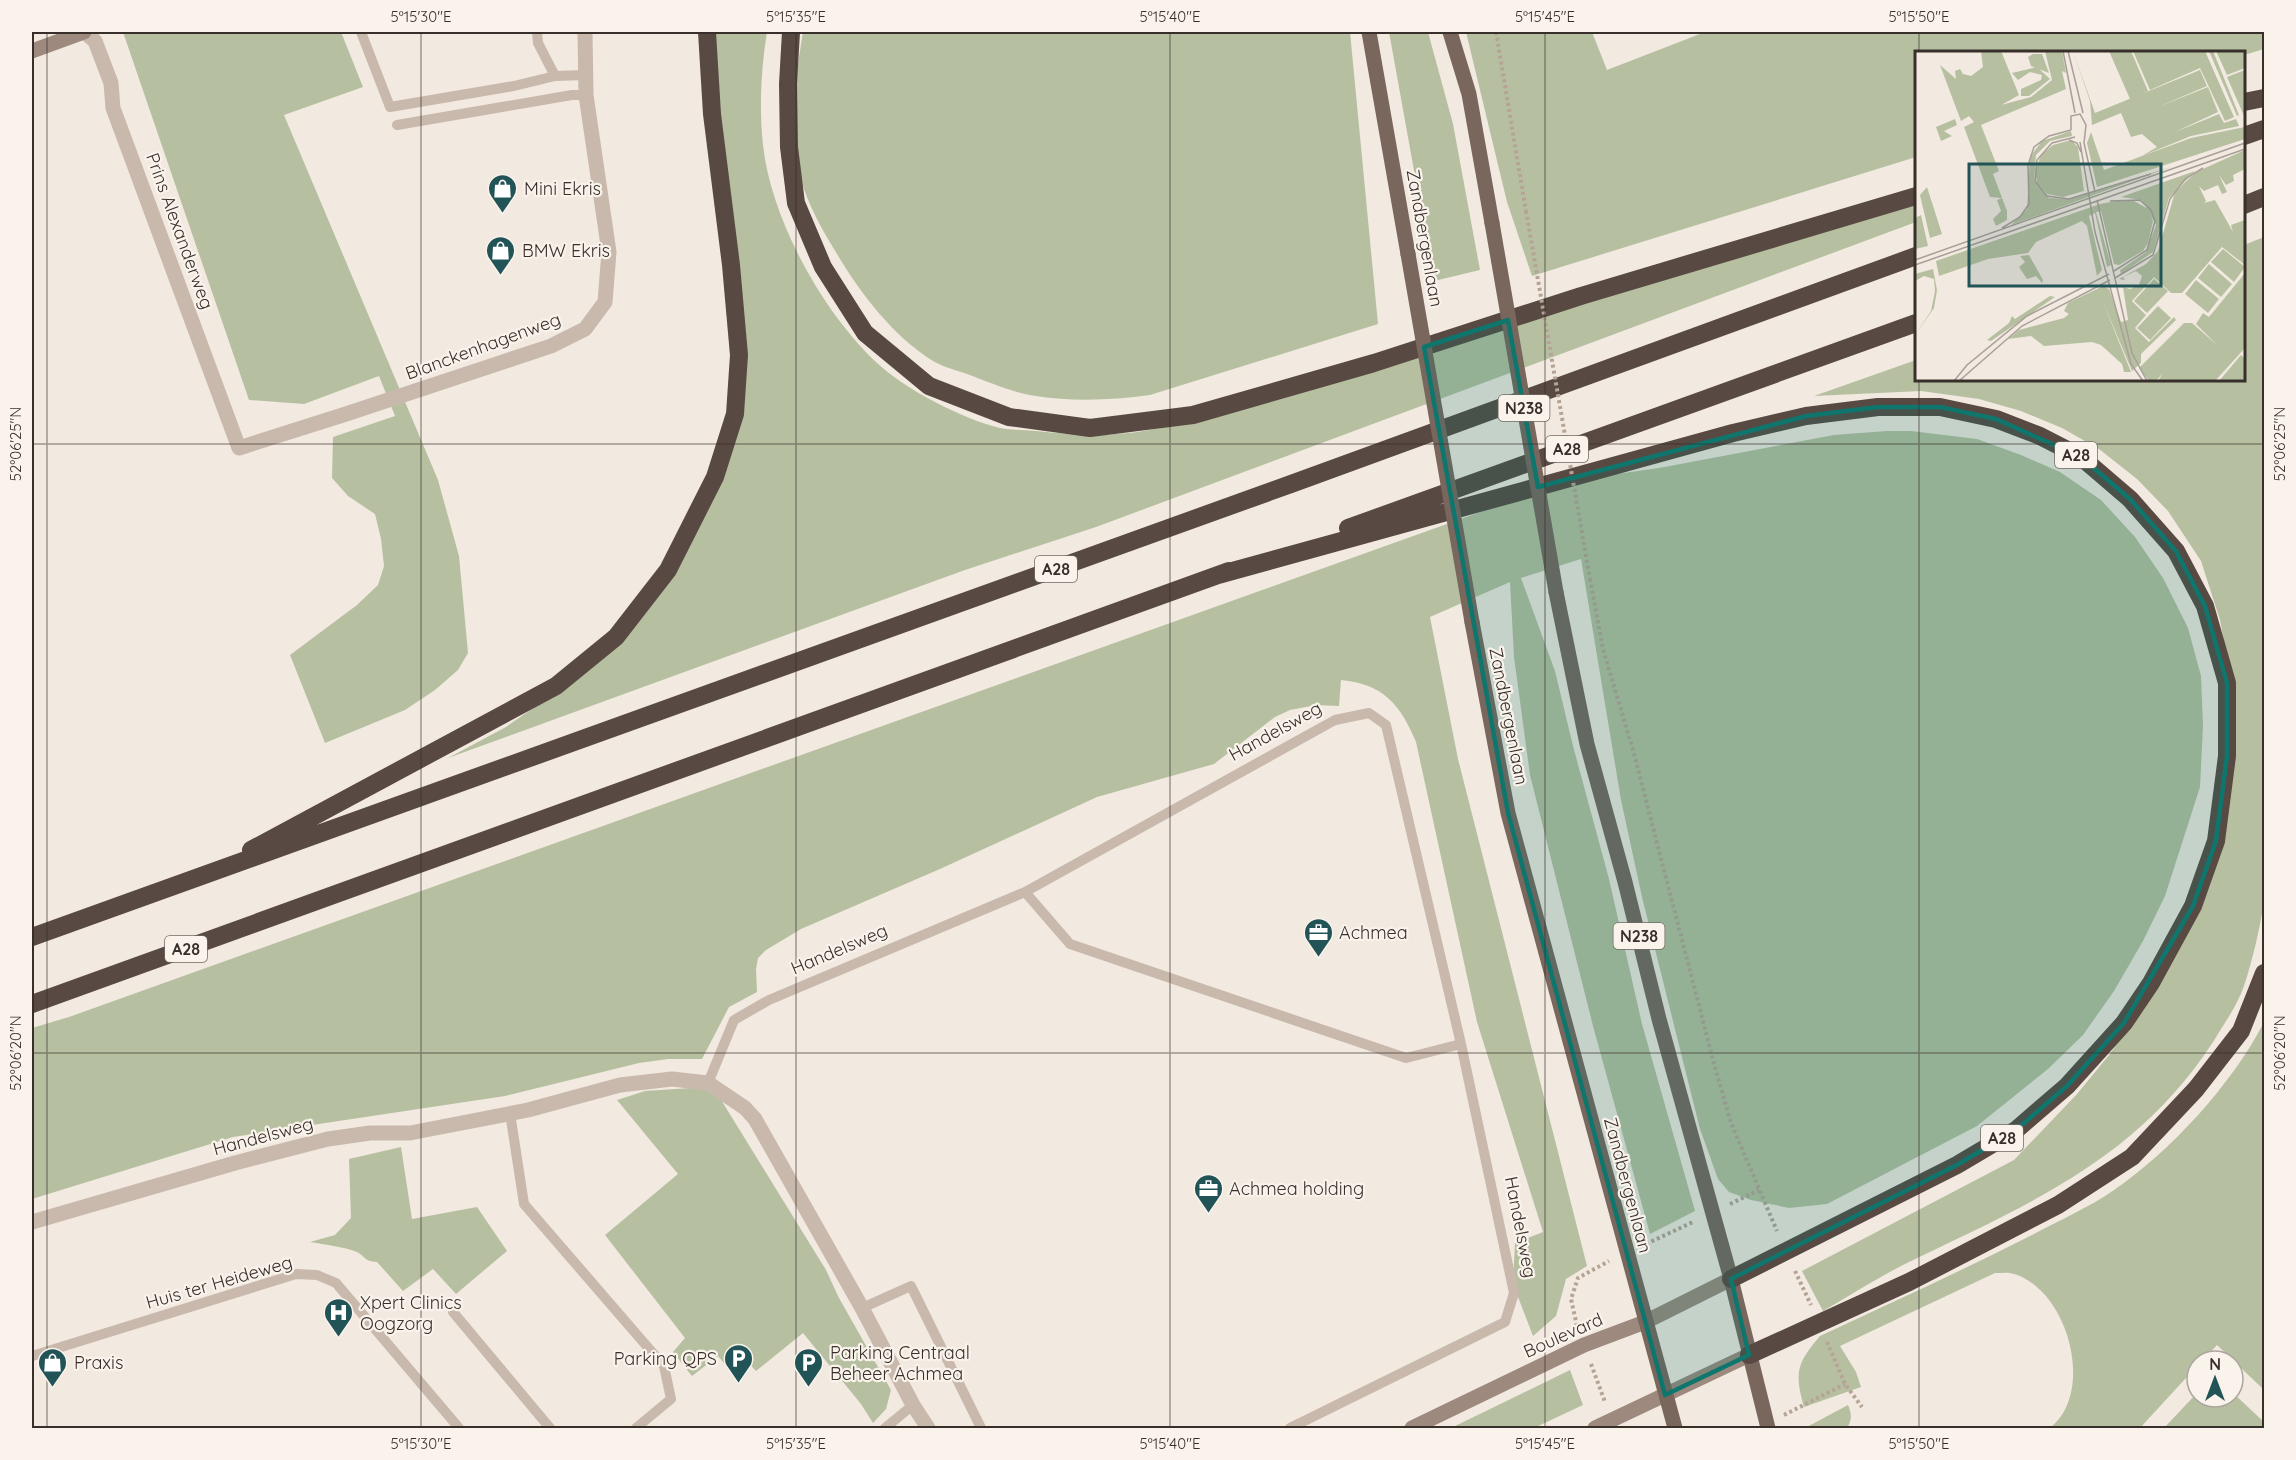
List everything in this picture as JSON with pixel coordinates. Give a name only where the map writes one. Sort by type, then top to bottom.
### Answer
[{"type":"highway","name":"A28","points":[[194,880],[556,686],[616,637],[668,570],[715,477],[735,414],[739,355],[731,265],[712,114],[707,32]]},
{"type":"highway","points":[[791,32],[788,84],[789,147],[796,203],[823,267],[865,333],[929,386],[1009,417],[1090,428],[1193,415],[1374,363],[1581,296],[1915,197]]},
{"type":"highway","points":[[2245,102],[2265,98]]},
{"type":"highway","points":[[2245,136],[2265,129]]},
{"type":"highway","points":[[2245,205],[2265,197]]},
{"type":"highway","name":"A28","points":[[32,937],[1915,257]]},
{"type":"highway","name":"A28","points":[[32,1004],[1915,324]]},
{"type":"highway","name":"A28","points":[[1218,575],[1733,433],[1806,416],[1878,407],[1940,407],[1996,419],[2040,436],[2080,457],[2130,499],[2176,551],[2205,606],[2227,683],[2227,756],[2216,841],[2193,906],[2151,983],[2124,1023],[2067,1086],[2016,1130],[1957,1165],[1731,1279]]},
{"type":"highway","points":[[1749,1355],[1909,1282],[2058,1205],[2132,1157],[2196,1089],[2241,1031],[2265,972]]},
{"type":"main road","points":[[32,51],[84,32]]},
{"type":"main road","name":"Zandbergenlaan","points":[[1369,32],[1472,622],[1508,813],[1675,1428]]},
{"type":"main road","name":"N238","points":[[1450,32],[1469,94],[1556,592],[1587,744],[1659,1019],[1731,1279],[1749,1355]]},
{"type":"main road","name":"Boulevard","points":[[1412,1428],[1584,1345],[1645,1322],[1731,1279]]},
{"type":"main road","points":[[1595,1428],[1749,1355],[1768,1426]]},
{"type":"street","name":"Prins Alexanderweg","points":[[84,32],[95,41],[111,83],[113,108],[239,448]]},
{"type":"street","name":"Blanckenhagenweg","points":[[239,448],[551,346],[585,329],[605,302],[609,252],[586,95],[585,32]]},
{"type":"street","name":"Handelsweg","points":[[32,1222],[235,1163],[328,1139],[370,1133],[410,1133],[510,1113],[620,1085],[672,1079],[708,1083],[729,1095],[755,1119],[862,1308],[913,1405],[928,1428]]},
{"type":"lane","points":[[361,32],[390,106],[514,86],[555,76],[586,75]]},
{"type":"lane","points":[[537,32],[538,43],[555,76]]},
{"type":"lane","points":[[397,125],[572,95],[586,95]]},
{"type":"lane","name":"Handelsweg","points":[[708,1083],[734,1020],[769,1000],[1025,892],[1335,720],[1370,714],[1386,725],[1461,1044],[1514,1293],[1505,1322],[1290,1428]]},
{"type":"lane","points":[[1025,892],[1070,944],[1406,1058],[1461,1044]]},
{"type":"lane","points":[[510,1113],[524,1203],[664,1366],[671,1399],[636,1428]]},
{"type":"lane","name":"Huis ter Heideweg","points":[[32,1356],[296,1274],[317,1275],[336,1283],[459,1428]]},
{"type":"lane","points":[[862,1308],[911,1286],[981,1428]]},
{"type":"lane","points":[[453,1312],[550,1428]]},
{"type":"lane","points":[[885,1428],[913,1405]]},
{"type":"path","points":[[1496,32],[1603,649],[1633,750],[1731,1123],[1845,1384],[1862,1407]]},
{"type":"path","points":[[1768,1426],[1845,1384]]},
{"type":"highlighted area","points":[[1508,320],[1538,487],[1806,416],[1878,407],[1940,407],[1996,419],[2081,457],[2130,499],[2176,551],[2205,606],[2227,683],[2227,756],[2216,841],[2193,906],[2124,1023],[2067,1086],[2016,1130],[1957,1165],[1731,1279],[1749,1355],[1665,1395],[1508,813],[1424,347]]},
{"type":"green space","points":[[123,32],[341,32],[363,87],[284,115],[438,480],[459,556],[468,653],[458,670],[435,690],[405,710],[325,743],[290,655],[357,605],[378,585],[384,566],[375,514],[348,496],[332,478],[333,437],[395,416],[379,376],[304,404],[249,400]]},
{"type":"green space","points":[[703,32],[767,32],[761,102],[763,145],[768,173],[776,203],[788,233],[802,262],[837,317],[876,362],[902,382],[935,402],[969,418],[1004,429],[1064,434],[1121,434],[1189,421],[1915,192],[1915,222],[1096,527],[965,570],[448,758],[506,727],[608,651],[716,484],[732,376]]},
{"type":"green space","points":[[803,32],[1350,32],[1378,324],[1150,395],[1122,398],[1079,400],[1027,395],[937,363],[905,340],[867,299],[831,245],[807,196],[800,176],[794,122]]},
{"type":"green space","points":[[1389,32],[1428,32],[1453,124],[1480,270],[1434,281]]},
{"type":"green space","points":[[1466,32],[1592,32],[1607,70],[1705,32],[2264,32],[2264,49],[2245,55],[2245,51],[1915,51],[1915,157],[1532,276],[1507,202]]},
{"type":"green space","points":[[2264,237],[2264,903],[2253,955],[2241,993],[2213,1042],[2182,1084],[2148,1119],[2112,1150],[2033,1200],[1901,1266],[1823,1311],[1802,1271],[2014,1160],[2077,1094],[2142,1009],[2215,850],[2230,674],[2220,620],[2201,561],[2168,511],[2137,479],[2099,449],[2062,428],[2021,411],[1979,399],[1921,391],[1814,396],[1915,360],[1915,381],[2245,381],[2245,245]]},
{"type":"green space","points":[[1911,431],[1977,439],[2060,472],[2101,500],[2135,537],[2163,578],[2188,628],[2201,676],[2203,726],[2200,787],[2165,896],[2143,941],[2114,991],[2083,1035],[2048,1069],[1977,1126],[1827,1204],[1789,1208],[1751,1200],[1729,1192],[1718,1179],[1700,1129],[1642,897],[1621,800],[1581,559],[1521,578],[1555,671],[1609,879],[1642,1024],[1695,1211],[1650,1234],[1593,1026],[1530,775],[1514,657],[1510,582],[1430,617],[1458,759],[1587,1266],[1566,1279],[1556,1316],[1533,1336],[1513,1284],[1515,1243],[1543,1232],[1477,1022],[1416,742],[1403,717],[1388,698],[1368,686],[1341,680],[1339,706],[1316,705],[1290,710],[1275,717],[1214,764],[1097,797],[940,869],[801,929],[766,950],[758,958],[757,992],[729,1007],[702,1059],[668,1059],[639,1063],[505,1096],[233,1137],[32,1199],[32,1028],[69,1017],[1567,481],[1659,468],[1834,435]]},
{"type":"green space","points":[[2264,1022],[2264,1390],[2245,1372],[2245,1349],[2221,1349],[2217,1345],[2213,1349],[2185,1349],[2185,1379],[2140,1428],[2050,1428],[2064,1412],[2071,1391],[2073,1368],[2070,1344],[2061,1320],[2049,1300],[2033,1284],[2014,1274],[1995,1273],[1840,1346],[1856,1372],[1861,1387],[1804,1407],[1799,1385],[1800,1368],[1806,1354],[1820,1336],[2004,1249],[2104,1197],[2157,1156],[2178,1136],[2218,1092]]},
{"type":"green space","points":[[706,1087],[715,1090],[826,1270],[839,1298],[891,1390],[886,1409],[873,1423],[861,1404],[803,1333],[756,1371],[744,1358],[730,1370],[718,1356],[692,1376],[673,1352],[685,1338],[605,1235],[678,1174],[617,1100],[645,1091]]},
{"type":"green space","points":[[401,1147],[412,1219],[477,1207],[507,1251],[456,1294],[433,1269],[403,1291],[377,1262],[368,1260],[352,1250],[310,1242],[335,1235],[351,1218],[349,1159]]},
{"type":"green space","points":[[1570,1370],[1583,1405],[1534,1428],[1451,1428]]},
{"type":"green space","points":[[2245,1404],[2264,1422],[2264,1428],[2164,1428],[2185,1406],[2185,1409],[2245,1409]]},
{"type":"green space","points":[[1848,1405],[1851,1417],[1847,1428],[1805,1428]]},
{"type":"place","name":"Mini Ekris","points":[[503,214]]},
{"type":"place","name":"BMW Ekris","points":[[501,276]]},
{"type":"place","name":"Achmea","points":[[1318,958]]},
{"type":"place","name":"Achmea holding","points":[[1208,1214]]},
{"type":"place","name":"Xpert Clinics Oogzorg","points":[[339,1338]]},
{"type":"place","name":"Parking QPS","points":[[738,1384]]},
{"type":"place","name":"Praxis","points":[[53,1388]]},
{"type":"place","name":"Parking Centraal Beheer Achmea","points":[[809,1388]]}]
